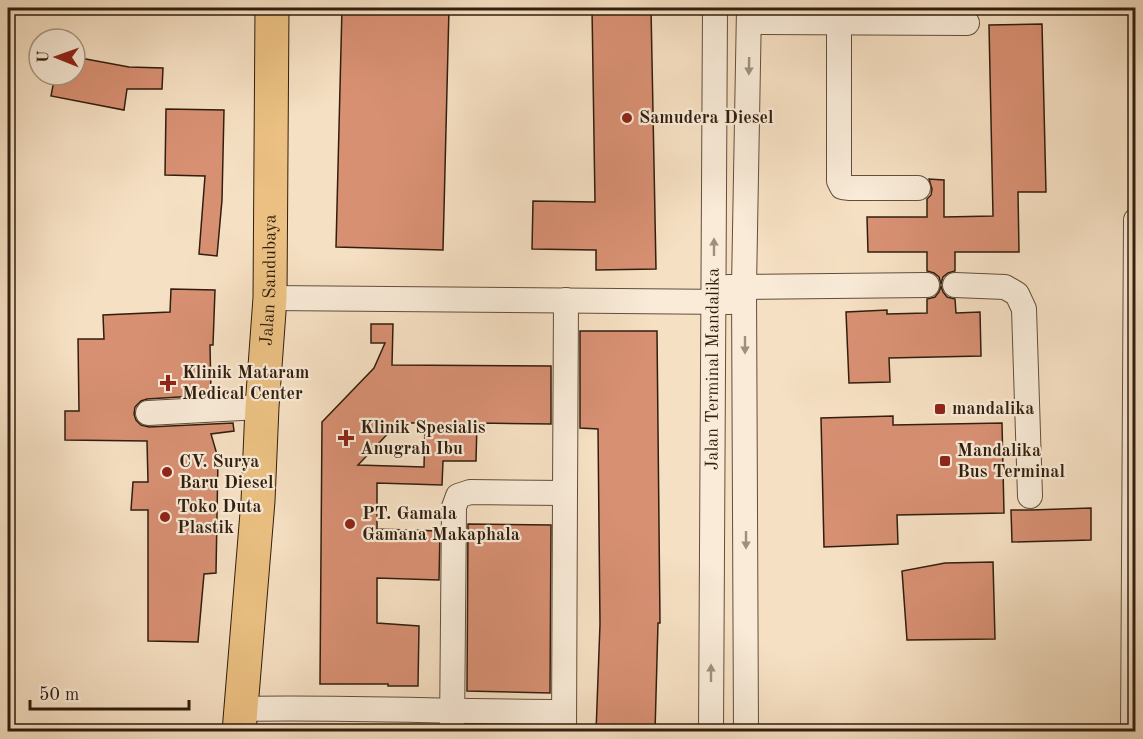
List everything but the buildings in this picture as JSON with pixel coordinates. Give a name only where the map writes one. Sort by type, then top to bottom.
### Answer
[{"type":"highway","name":"Jalan Sandubaya","points":[[240,720],[258,501],[270,298],[272,8]]},
{"type":"street","name":"Jalan Terminal Mandalika","points":[[711,732],[716,8]]},
{"type":"street","points":[[746,732],[744,295],[749,15],[839,23],[967,23]]},
{"type":"street","points":[[839,23],[839,181],[842,187],[850,188],[918,188]]},
{"type":"street","points":[[1133,732],[1136,220]]},
{"type":"street","points":[[270,298],[566,300],[713,294],[744,295],[927,285]]},
{"type":"street","points":[[955,285],[1005,287],[1017,294],[1024,309],[1030,496]]},
{"type":"street","points":[[240,720],[316,708],[452,722],[564,722],[566,300]]},
{"type":"street","points":[[148,413],[262,407]]},
{"type":"street","points":[[452,722],[454,507],[458,496],[470,492],[565,493]]},
{"type":"place","name":"Samudera Diesel","points":[[627,118]]},
{"type":"place","name":"Klinik Mataram Medical Center","points":[[168,383]]},
{"type":"place","name":"mandalika","points":[[940,409]]},
{"type":"place","name":"Klinik Spesialis Anugrah Ibu","points":[[346,438]]},
{"type":"place","name":"Mandalika Bus Terminal","points":[[945,461]]},
{"type":"place","name":"CV. Surya Baru Diesel","points":[[167,472]]},
{"type":"place","name":"Toko Duta Plastik","points":[[165,517]]},
{"type":"place","name":"PT. Gamala Gamana Makaphala","points":[[350,524]]}]
